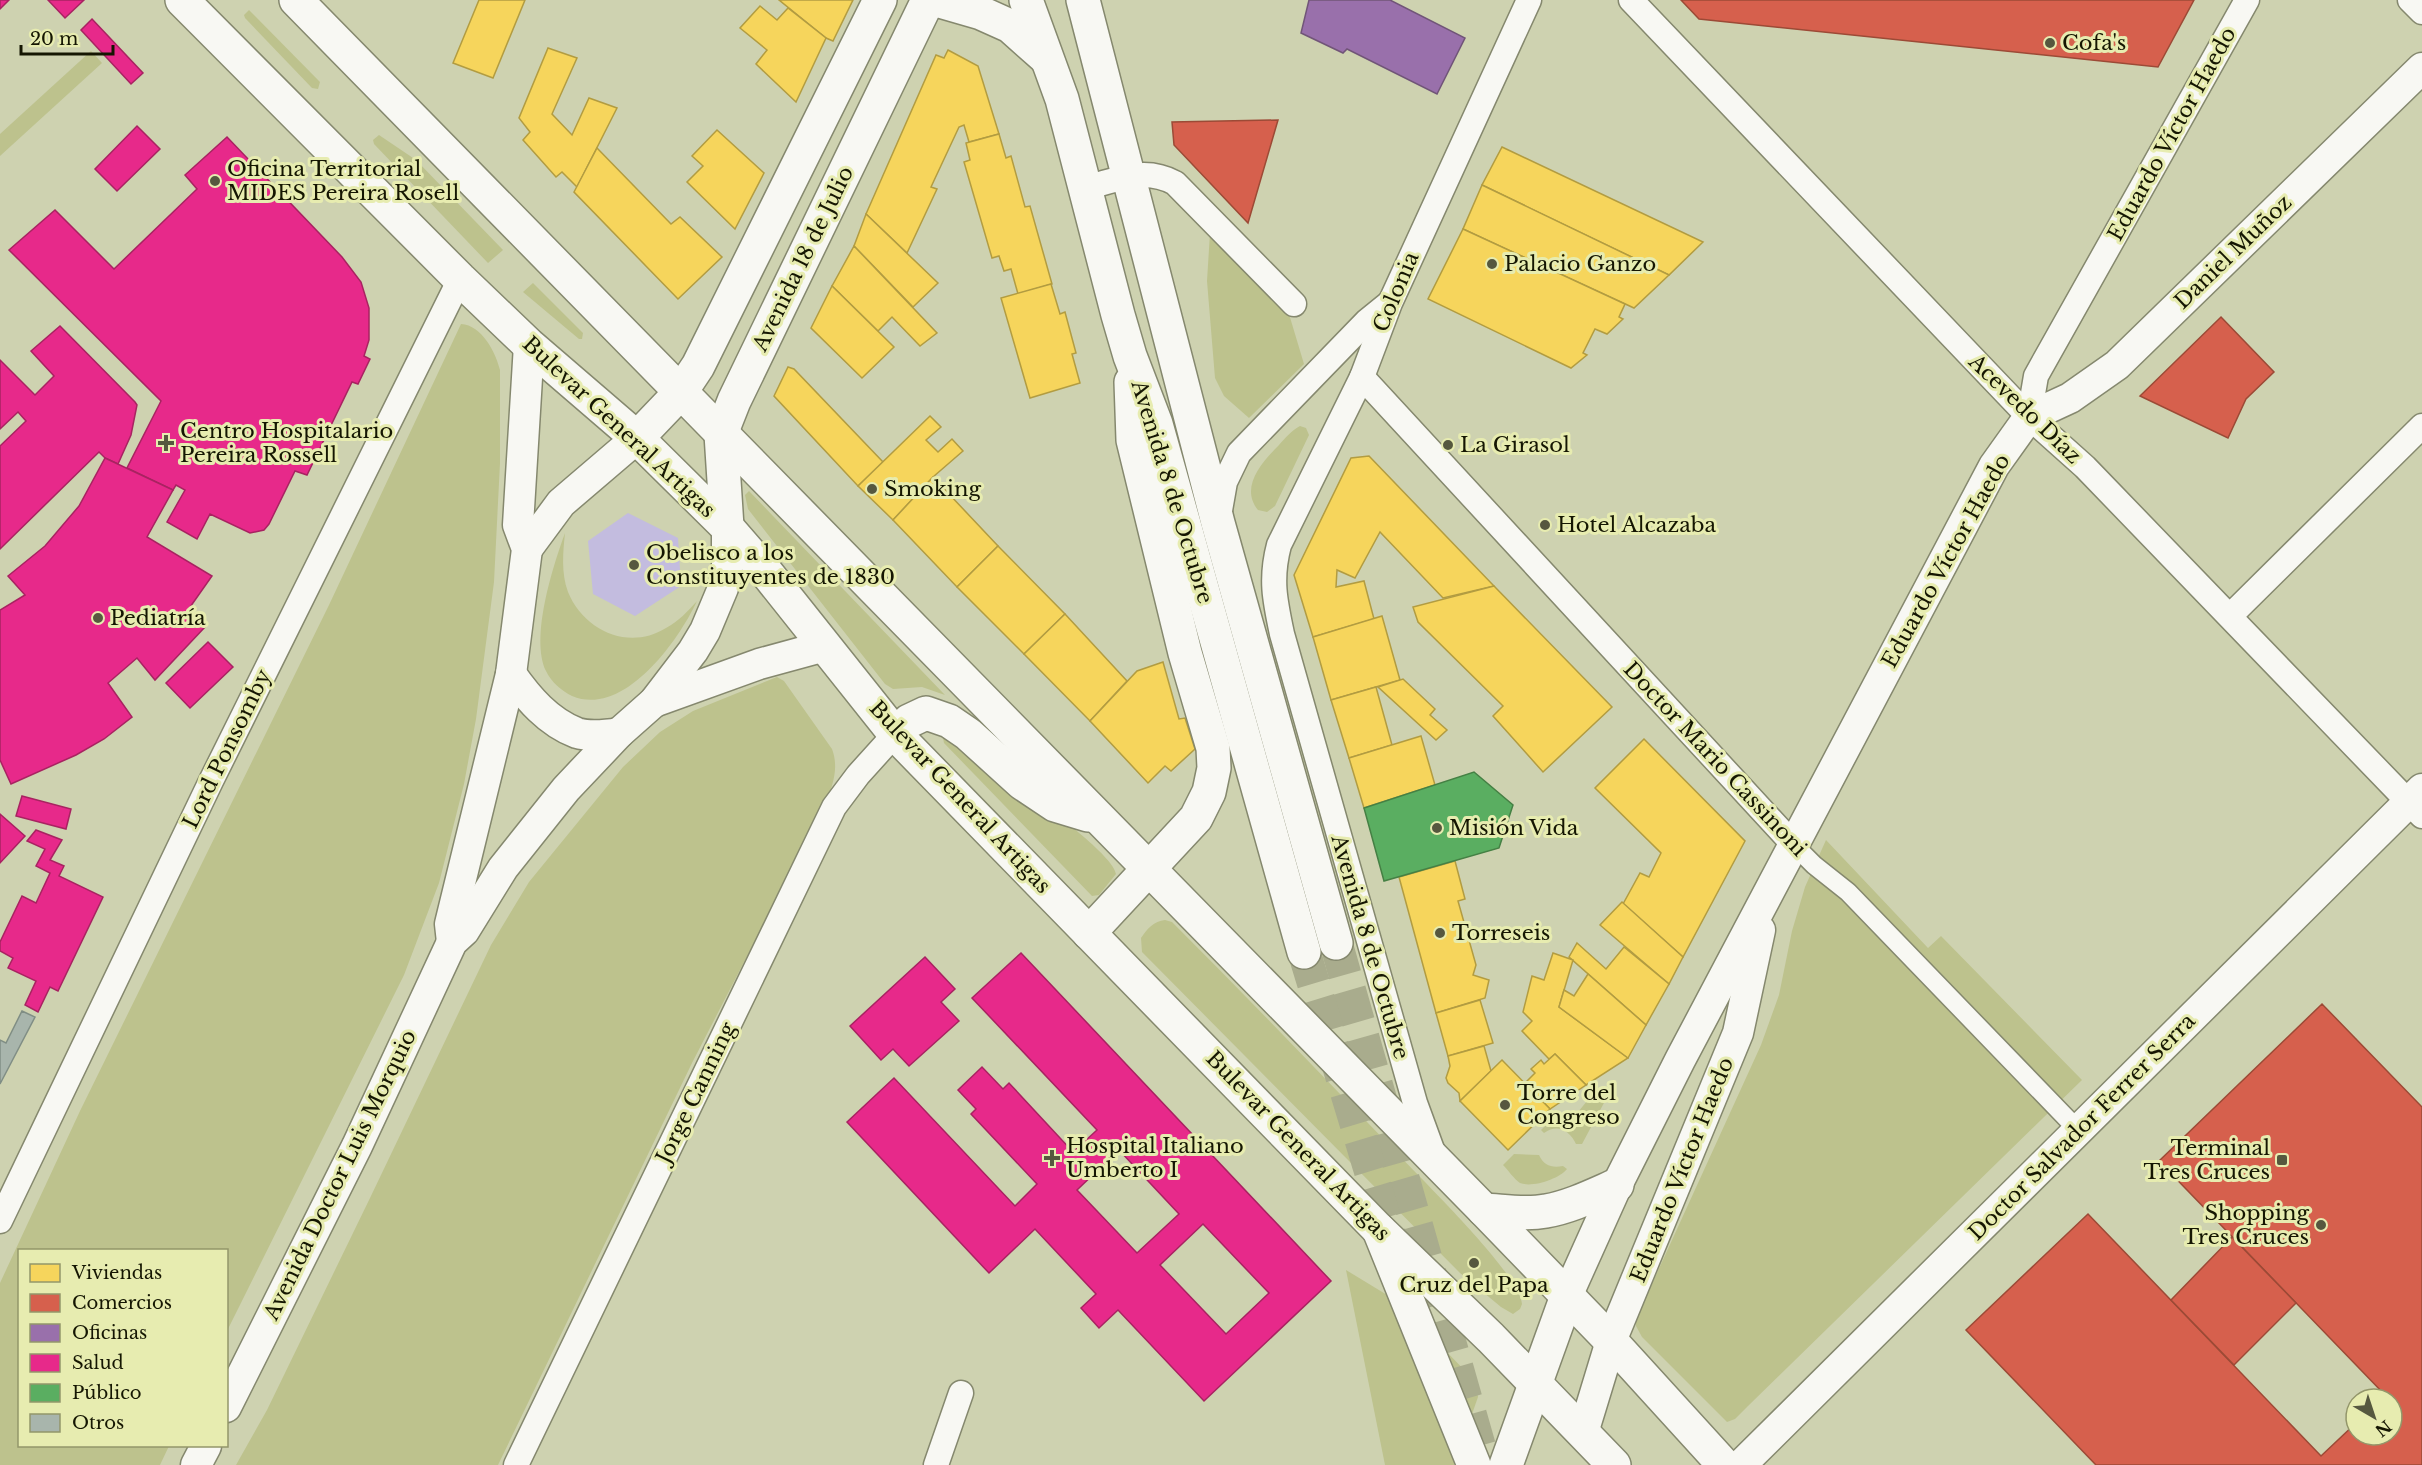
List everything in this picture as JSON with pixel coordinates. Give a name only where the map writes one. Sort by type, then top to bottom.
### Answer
[{"type":"main road","name":"Bulevar General Artigas","points":[[182,0],[460,279],[530,345],[637,438],[727,527],[895,734],[1379,1230],[1536,1384],[1614,1465]]},
{"type":"main road","points":[[296,0],[1484,1210],[1611,1341],[1725,1465]]},
{"type":"main road","points":[[637,438],[680,393],[698,366],[880,0]]},
{"type":"main road","name":"Avenida 18 de Julio","points":[[727,527],[721,434],[734,401],[928,0]]},
{"type":"main road","points":[[936,0],[981,13],[1010,26],[1048,59]]},
{"type":"main road","name":"Avenida 8 de Octubre","points":[[1026,0],[1062,99],[1130,356],[1156,424],[1305,952]]},
{"type":"main road","name":"Avenida 8 de Octubre","points":[[1083,0],[1218,523],[1336,943]]},
{"type":"main road","points":[[1089,933],[1196,818],[1209,792],[1214,768],[1213,748],[1185,653],[1133,440],[1130,356]]},
{"type":"main road","points":[[895,734],[909,721],[926,713],[949,721],[969,734],[1022,783],[1055,804],[1097,818]]},
{"type":"main road","points":[[1484,1210],[1519,1213],[1546,1211],[1574,1203],[1617,1185]]},
{"type":"main road","points":[[1379,1230],[1474,1465]]},
{"type":"main road","points":[[1506,1465],[1567,1296]]},
{"type":"street","name":"Colonia","points":[[1273,586],[1274,566],[1279,545],[1362,377],[1390,303],[1529,0]]},
{"type":"street","name":"Acevedo Díaz","points":[[1631,0],[2029,417],[2085,467],[2230,616],[2418,802]]},
{"type":"street","name":"Eduardo Víctor Haedo","points":[[1567,1296],[1617,1185],[1794,845],[1994,466],[2029,417],[2036,376],[2247,0]]},
{"type":"street","points":[[2410,0],[2422,12]]},
{"type":"street","name":"Daniel Muñoz","points":[[2029,417],[2070,398],[2117,365],[2422,68]]},
{"type":"street","points":[[1085,188],[1146,174],[1161,175],[1175,183],[1294,304]]},
{"type":"street","name":"Lord Ponsomby","points":[[0,1221],[211,781],[460,279]]},
{"type":"street","name":"Avenida 8 de Octubre","points":[[1218,523],[1225,482],[1239,453],[1367,321],[1390,303]]},
{"type":"street","name":"Avenida Doctor Luis Morquio","points":[[452,942],[450,924],[511,674],[527,549],[518,525],[530,345]]},
{"type":"street","name":"Doctor Mario Cassinoni","points":[[1362,377],[1794,845],[1814,865],[1848,892],[2078,1130]]},
{"type":"street","points":[[2230,616],[2422,426]]},
{"type":"street","name":"Avenida Doctor Luis Morquio","points":[[527,549],[561,503],[637,438]]},
{"type":"street","name":"Avenida Doctor Luis Morquio","points":[[228,1403],[357,1146],[452,942],[464,931],[503,868],[566,789],[619,733],[654,702],[693,651],[716,608],[723,588],[727,569],[727,527]]},
{"type":"street","name":"Avenida 8 de Octubre","points":[[1273,586],[1282,634],[1403,1064],[1438,1165]]},
{"type":"street","name":"Avenida Doctor Luis Morquio","points":[[654,702],[759,664],[825,646]]},
{"type":"street","points":[[511,674],[536,706],[559,724],[578,733],[597,735],[619,733]]},
{"type":"street","name":"Jorge Canning","points":[[516,1465],[834,807],[858,775],[895,734]]},
{"type":"street","name":"Doctor Salvador Ferrer Serra","points":[[1741,1465],[2078,1130],[2418,802]]},
{"type":"street","name":"Eduardo Víctor Haedo","points":[[1583,1433],[1611,1341],[1738,1033],[1754,963],[1764,903]]},
{"type":"street","points":[[936,1465],[961,1393]]},
{"type":"street","points":[[196,1465],[205,1447]]},
{"type":"green space","points":[[249,10],[320,82],[318,89],[312,88],[245,18],[244,15]]},
{"type":"green space","points":[[91,51],[102,63],[0,156],[0,134]]},
{"type":"green space","points":[[379,135],[416,160],[503,250],[488,263],[374,144],[373,140]]},
{"type":"green space","points":[[1210,233],[1289,314],[1304,364],[1249,418],[1224,396],[1215,378],[1207,281]]},
{"type":"green space","points":[[533,283],[583,333],[582,339],[579,339],[523,292]]},
{"type":"green space","points":[[461,324],[475,329],[487,341],[500,370],[500,463],[494,582],[476,719],[464,784],[439,883],[404,975],[228,1329],[228,1249],[18,1249],[18,1447],[169,1447],[160,1465],[0,1465],[0,1283],[80,1111],[329,605]]},
{"type":"green space","points":[[1300,426],[1306,428],[1309,435],[1275,506],[1267,512],[1258,510],[1251,492],[1255,475],[1273,451]]},
{"type":"green space","points":[[749,491],[945,695],[922,687],[893,689],[885,684],[748,509],[745,495]]},
{"type":"green space","points":[[565,533],[563,570],[568,592],[575,606],[596,627],[623,637],[637,638],[652,635],[675,622],[697,601],[689,617],[663,654],[630,686],[611,696],[592,700],[568,694],[551,679],[542,657],[542,621],[545,602]]},
{"type":"green space","points":[[777,677],[784,681],[832,749],[835,769],[829,796],[692,1063],[498,1465],[236,1465],[267,1410],[491,945],[529,882],[623,767],[660,732],[693,711]]},
{"type":"green space","points":[[945,734],[1040,802],[1092,844],[1109,861],[1116,874],[1099,895],[1092,896],[944,743]]},
{"type":"green space","points":[[1826,840],[1928,948],[1941,936],[2082,1080],[1735,1419],[1727,1422],[1642,1337],[1636,1326],[1636,1319],[1761,1045],[1779,995],[1792,931],[1805,887]]},
{"type":"green space","points":[[1165,920],[1172,922],[1467,1226],[1517,1290],[1522,1304],[1520,1309],[1513,1314],[1501,1307],[1460,1273],[1142,952],[1141,938],[1143,935],[1154,924]]},
{"type":"green space","points":[[1592,1095],[1605,1101],[1582,1144],[1576,1144],[1563,1130],[1554,1129],[1544,1133],[1541,1130],[1553,1118],[1570,1117],[1578,1112]]},
{"type":"green space","points":[[1514,1154],[1539,1155],[1543,1162],[1549,1165],[1563,1166],[1567,1169],[1545,1182],[1520,1183],[1503,1165]]},
{"type":"green space","points":[[1346,1270],[1397,1301],[1476,1382],[1478,1397],[1454,1465],[1385,1465]]},
{"type":"shaded area","points":[[628,513],[678,538],[681,586],[635,616],[593,594],[588,541]]},
{"type":"building: Viviendas","points":[[479,0],[525,0],[493,78],[453,63]]},
{"type":"building: Viviendas","points":[[779,0],[853,0],[833,41],[826,38]]},
{"type":"building: Viviendas","points":[[760,6],[777,20],[788,8],[826,38],[796,102],[756,64],[767,50],[740,28]]},
{"type":"building: Viviendas","points":[[548,48],[577,58],[552,114],[572,135],[589,98],[617,108],[577,187],[562,172],[556,177],[523,140],[530,132],[519,118]]},
{"type":"building: Viviendas","points":[[948,50],[978,66],[999,134],[969,142],[964,125],[959,127],[931,187],[937,189],[907,253],[866,214],[936,55],[944,58]]},
{"type":"building: Viviendas","points":[[717,130],[764,173],[735,229],[687,182],[703,166],[692,156]]},
{"type":"building: Viviendas","points":[[999,134],[1006,158],[1011,156],[1025,207],[1030,206],[1052,284],[1018,294],[1011,269],[1004,271],[999,256],[992,258],[964,162],[970,160],[966,143]]},
{"type":"building: Viviendas","points":[[1502,147],[1703,242],[1669,275],[1482,185]]},
{"type":"building: Viviendas","points":[[597,148],[671,224],[680,217],[722,257],[678,299],[574,192]]},
{"type":"building: Viviendas","points":[[1482,185],[1669,275],[1634,308],[1463,229]]},
{"type":"building: Viviendas","points":[[866,214],[938,283],[913,307],[854,246]]},
{"type":"building: Viviendas","name":"Palacio Ganzo","points":[[1463,229],[1625,304],[1619,317],[1623,319],[1607,334],[1595,329],[1583,353],[1587,355],[1571,368],[1428,299]]},
{"type":"building: Viviendas","points":[[854,246],[937,333],[920,346],[892,317],[878,331],[832,286]]},
{"type":"building: Viviendas","points":[[1051,284],[1060,314],[1065,312],[1076,353],[1072,354],[1080,383],[1030,398],[1001,298]]},
{"type":"building: Viviendas","points":[[832,286],[894,347],[862,378],[811,328]]},
{"type":"building: Viviendas","points":[[788,367],[794,369],[883,462],[858,486],[774,396]]},
{"type":"building: Viviendas","points":[[930,416],[941,427],[926,440],[938,452],[952,439],[963,451],[933,477],[893,520],[858,486]]},
{"type":"building: Viviendas","points":[[1369,456],[1494,586],[1443,598],[1380,532],[1355,578],[1337,570],[1336,587],[1364,581],[1374,619],[1313,637],[1294,575],[1351,458]]},
{"type":"building: Viviendas","points":[[933,477],[998,546],[957,587],[893,520]]},
{"type":"building: Viviendas","points":[[998,546],[1065,614],[1024,654],[957,587]]},
{"type":"building: Viviendas","points":[[1494,586],[1612,707],[1543,772],[1493,716],[1503,706],[1418,622],[1413,607]]},
{"type":"building: Viviendas","points":[[1065,614],[1127,681],[1090,721],[1024,654]]},
{"type":"building: Viviendas","points":[[1382,616],[1400,680],[1331,700],[1313,637]]},
{"type":"building: Viviendas","points":[[1163,662],[1179,719],[1185,718],[1195,749],[1171,771],[1165,766],[1148,783],[1090,721],[1137,671]]},
{"type":"building: Viviendas","points":[[1403,679],[1435,709],[1430,715],[1447,730],[1436,740],[1378,687]]},
{"type":"building: Viviendas","points":[[1376,687],[1392,745],[1349,758],[1331,700]]},
{"type":"building: Viviendas","points":[[1421,736],[1435,785],[1364,808],[1349,758]]},
{"type":"building: Viviendas","points":[[1644,739],[1745,841],[1683,957],[1623,904],[1640,873],[1649,877],[1661,853],[1595,788]]},
{"type":"building: Viviendas","name":"Torreseis","points":[[1455,861],[1465,899],[1458,901],[1476,965],[1473,975],[1489,980],[1485,998],[1436,1013],[1399,877]]},
{"type":"building: Viviendas","points":[[1622,902],[1683,957],[1669,984],[1600,925]]},
{"type":"building: Viviendas","points":[[1577,943],[1606,969],[1624,947],[1669,984],[1646,1025],[1569,957]]},
{"type":"building: Viviendas","points":[[1553,953],[1573,960],[1559,1007],[1628,1058],[1586,1085],[1555,1054],[1549,1059],[1522,1031],[1532,1021],[1523,1012],[1532,976],[1544,980]]},
{"type":"building: Viviendas","points":[[1588,974],[1646,1025],[1628,1058],[1559,1007],[1564,990],[1574,996]]},
{"type":"building: Viviendas","points":[[1480,1000],[1493,1043],[1448,1056],[1436,1013]]},
{"type":"building: Viviendas","points":[[1484,1046],[1491,1071],[1460,1101],[1459,1093],[1446,1078],[1450,1066],[1448,1056]]},
{"type":"building: Viviendas","points":[[1555,1054],[1586,1085],[1550,1109],[1525,1083],[1535,1073],[1531,1069],[1541,1060],[1544,1064]]},
{"type":"building: Viviendas","name":"Torre del Congreso","points":[[1502,1060],[1550,1109],[1508,1150],[1460,1101]]},
{"type":"building: Comercios","name":"Cofa's","points":[[1681,0],[2194,0],[2158,67],[1699,19]]},
{"type":"building: Comercios","points":[[1278,120],[1248,223],[1174,145],[1172,122]]},
{"type":"building: Comercios","points":[[2221,317],[2274,372],[2246,399],[2228,438],[2140,396]]},
{"type":"building: Comercios","name":"Shopping Tres Cruces","points":[[2322,1004],[2422,1107],[2422,1465],[2096,1465],[1966,1330],[2088,1214],[2321,1456],[2344,1434],[2344,1447],[2404,1447],[2404,1387],[2377,1387],[2159,1161]]},
{"type":"building: Comercios","points":[[2232,1237],[2296,1303],[2234,1365],[2171,1300]]},
{"type":"building: Oficinas","points":[[1309,0],[1390,0],[1465,38],[1437,94],[1347,49],[1343,53],[1301,33]]},
{"type":"building: Salud","points":[[0,0],[9,0],[0,9]]},
{"type":"building: Salud","points":[[48,0],[84,0],[65,18]]},
{"type":"building: Salud","points":[[92,19],[143,73],[131,84],[81,30]]},
{"type":"building: Salud","points":[[137,126],[160,149],[117,191],[95,169]]},
{"type":"building: Salud","points":[[227,137],[342,257],[361,282],[369,308],[369,340],[364,356],[370,359],[358,384],[352,382],[307,475],[295,471],[264,530],[250,533],[210,514],[197,539],[167,522],[185,490],[176,485],[173,490],[127,468],[161,401],[9,250],[55,210],[114,269],[197,189],[185,175]]},
{"type":"building: Salud","points":[[60,326],[137,405],[131,435],[118,464],[105,458],[99,452],[0,549],[0,446],[26,421],[18,412],[0,429],[0,360],[35,395],[54,376],[31,351]]},
{"type":"building: Salud","name":"Pediatría","points":[[105,458],[173,490],[147,537],[212,576],[188,610],[205,627],[155,680],[137,658],[108,683],[132,717],[104,739],[76,755],[11,784],[0,760],[0,610],[25,595],[8,576],[45,546],[79,506]]},
{"type":"building: Salud","points":[[208,642],[233,667],[190,708],[166,683]]},
{"type":"building: Salud","points":[[22,796],[71,809],[66,829],[16,816]]},
{"type":"building: Salud","points":[[0,814],[25,836],[0,863]]},
{"type":"building: Salud","points":[[36,830],[62,840],[50,860],[64,866],[59,876],[103,897],[58,991],[50,987],[38,1012],[25,1005],[36,981],[8,968],[13,958],[0,951],[0,942],[22,896],[36,903],[50,873],[36,866],[45,849],[27,841]]},
{"type":"building: Salud","points":[[1021,953],[1331,1281],[1204,1401],[1118,1310],[1099,1328],[1081,1308],[1096,1294],[1035,1229],[989,1273],[847,1122],[894,1078],[1015,1206],[1037,1184],[971,1114],[976,1109],[958,1090],[982,1067],[1003,1089],[1009,1083],[1073,1152],[1097,1130],[972,998]],"holes":[[[1119,1150],[1179,1214],[1137,1253],[1077,1190]],[[1203,1224],[1269,1293],[1226,1334],[1160,1265]]]},
{"type":"building: Salud","points":[[925,957],[955,989],[941,1002],[959,1021],[909,1066],[893,1049],[881,1060],[850,1026]]},
{"type":"building: Público","name":"Misión Vida","points":[[1474,772],[1513,805],[1499,848],[1384,881],[1364,808]]},
{"type":"building: Otros","points":[[22,1011],[35,1017],[0,1084],[0,1040],[6,1043]]},
{"type":"tunnel","points":[[1336,943],[1481,1452]]},
{"type":"tunnel","points":[[1304,952],[1395,1252]]},
{"type":"place","name":"Cofa's","points":[[2050,43]]},
{"type":"place","name":"Oficina Territorial MIDES Pereira Rosell","points":[[215,181]]},
{"type":"place","name":"Palacio Ganzo","points":[[1492,264]]},
{"type":"place","name":"Centro Hospitalario Pereira Rossell","points":[[166,443]]},
{"type":"place","name":"La Girasol","points":[[1448,445]]},
{"type":"place","name":"Smoking","points":[[872,489]]},
{"type":"place","name":"Hotel Alcazaba","points":[[1545,525]]},
{"type":"place","name":"Obelisco a los Constituyentes de 1830","points":[[634,565]]},
{"type":"place","name":"Pediatría","points":[[98,618]]},
{"type":"place","name":"Misión Vida","points":[[1437,828]]},
{"type":"place","name":"Torreseis","points":[[1440,933]]},
{"type":"place","name":"Torre del Congreso","points":[[1505,1105]]},
{"type":"place","name":"Hospital Italiano Umberto I","points":[[1052,1158]]},
{"type":"place","name":"Terminal Tres Cruces","points":[[2282,1160]]},
{"type":"place","name":"Shopping Tres Cruces","points":[[2321,1225]]},
{"type":"place","name":"Cruz del Papa","points":[[1474,1263]]}]
